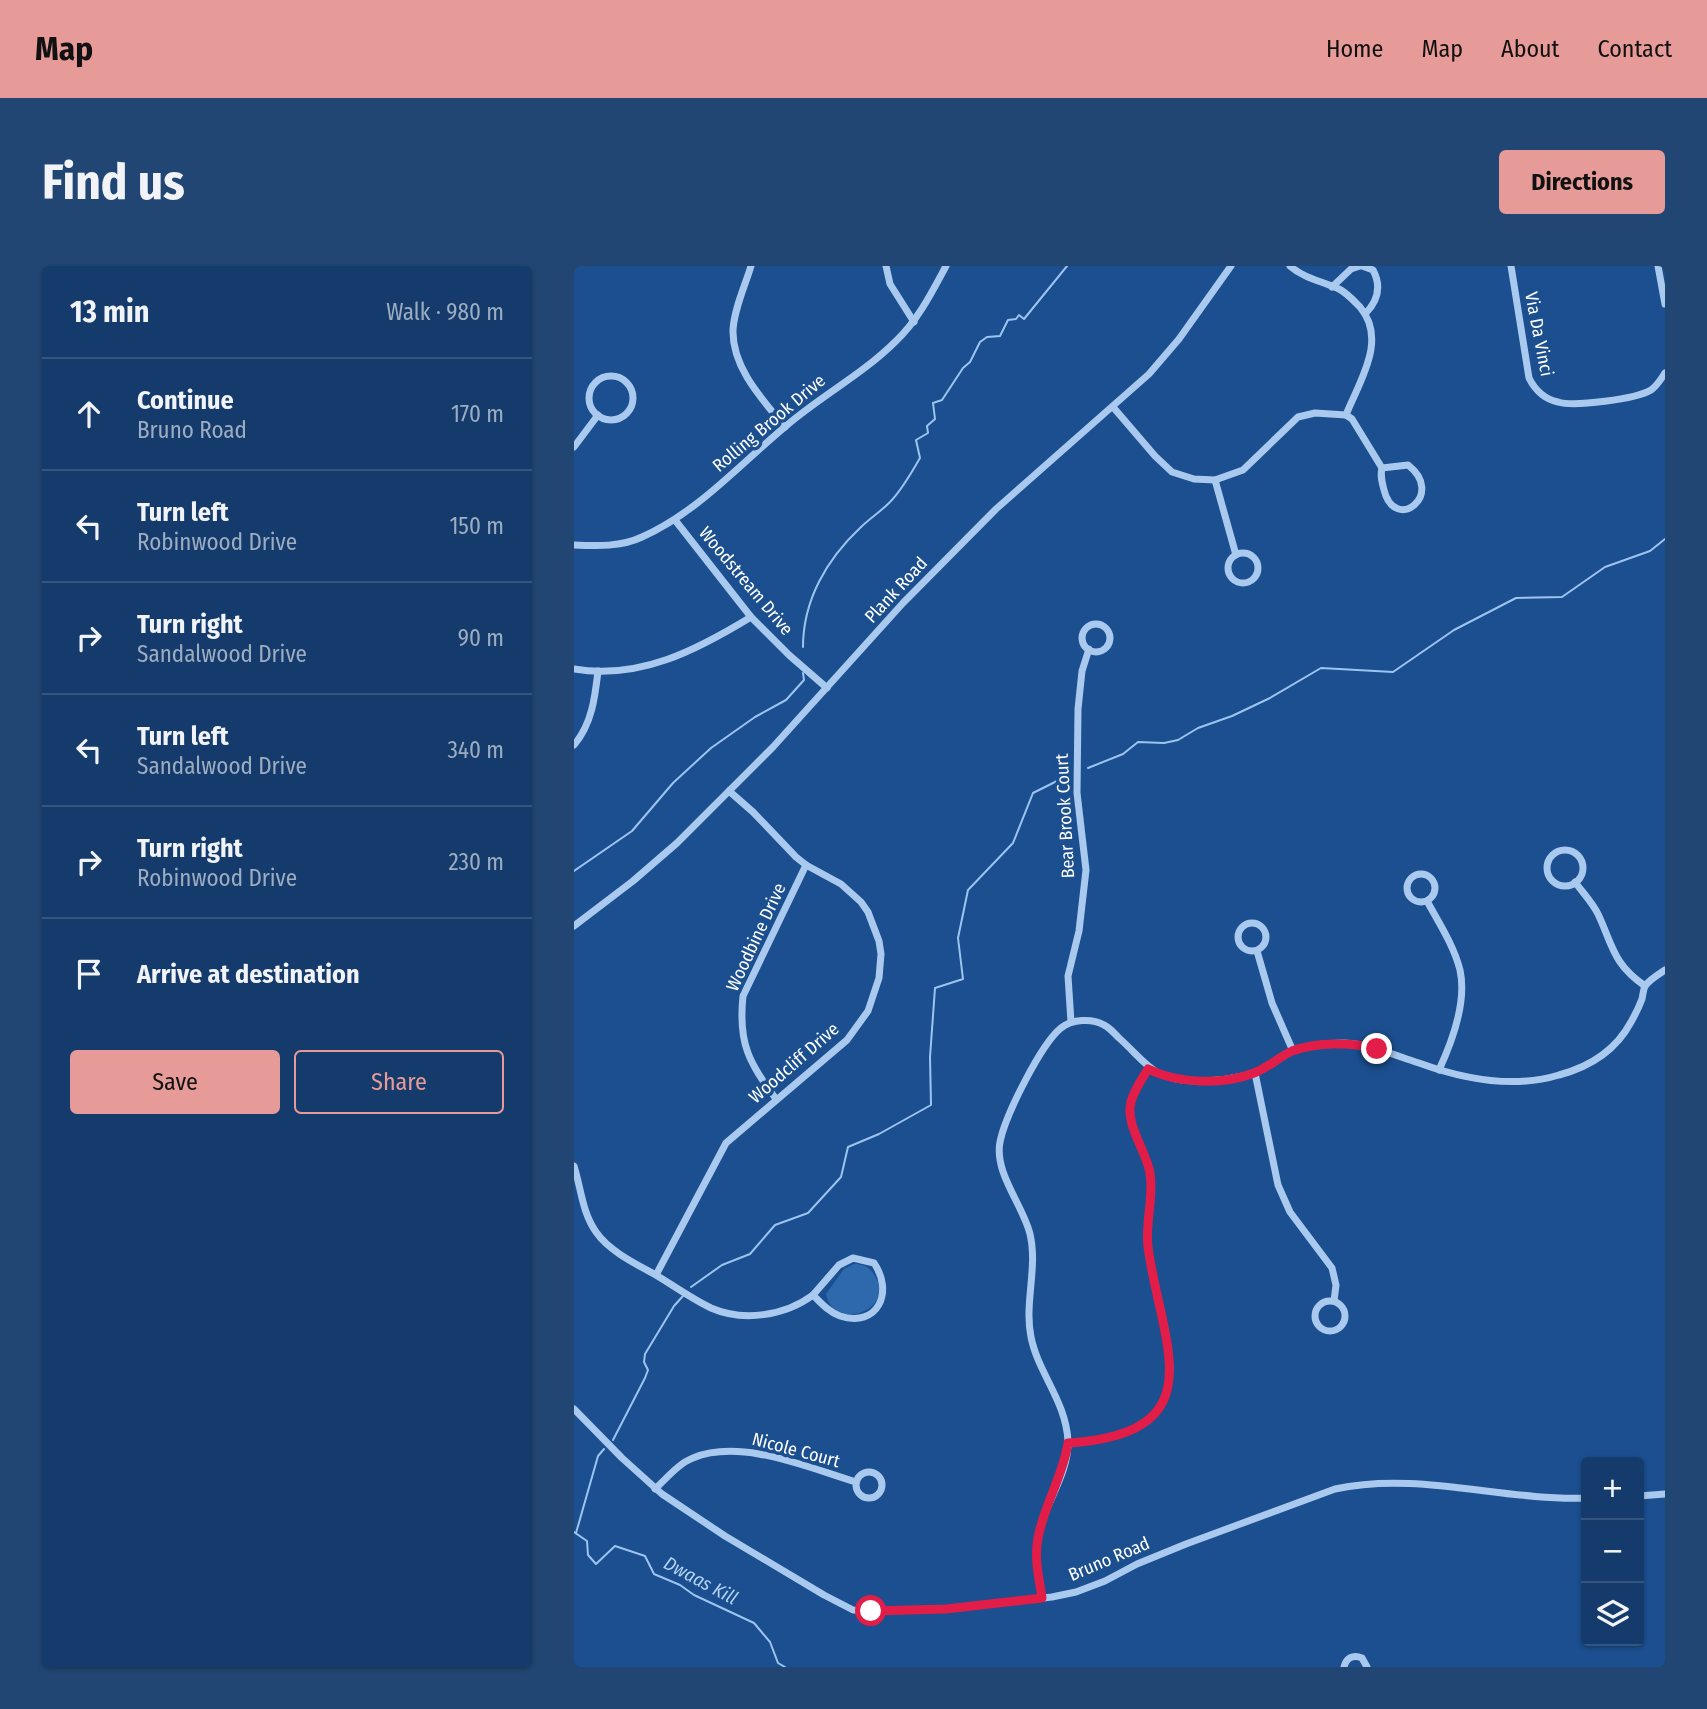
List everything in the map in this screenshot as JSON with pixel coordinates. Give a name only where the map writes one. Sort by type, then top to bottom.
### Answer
[{"type":"street","points":[[751,266],[733,331],[737,351],[749,380],[785,427]]},
{"type":"street","points":[[886,266],[890,284],[914,322]]},
{"type":"street","name":"Rolling Brook Drive","points":[[574,545],[621,544],[640,538],[675,520],[785,427],[895,342],[914,322],[946,266]]},
{"type":"street","name":"Plank Road","points":[[574,926],[634,881],[677,843],[996,509],[1149,374],[1179,339],[1231,266]]},
{"type":"street","points":[[1290,266],[1309,279],[1341,289],[1365,314],[1371,333],[1371,356],[1346,415]]},
{"type":"street","points":[[1332,287],[1351,269],[1361,266],[1373,270],[1378,285],[1375,303],[1365,314]]},
{"type":"street","name":"Via Da Vinci","points":[[1511,266],[1525,361],[1536,391],[1561,404],[1624,398],[1641,395],[1654,388],[1665,373]]},
{"type":"street","points":[[1658,266],[1665,304]]},
{"type":"street","points":[[608,376],[624,380],[633,394],[629,411],[623,417],[615,419],[598,415],[590,401],[594,385],[608,376]]},
{"type":"street","points":[[1113,407],[1155,456],[1172,472],[1185,478],[1214,480],[1243,470],[1298,417],[1315,413],[1346,415],[1352,419],[1382,468],[1380,475],[1391,506],[1399,510],[1417,505],[1422,495],[1422,484],[1415,470],[1408,466],[1382,468]]},
{"type":"street","points":[[574,447],[598,415]]},
{"type":"street","points":[[1214,480],[1236,555]]},
{"type":"street","name":"Woodstream Drive","points":[[675,520],[751,617],[827,688]]},
{"type":"street","points":[[1248,554],[1257,563],[1257,571],[1250,581],[1238,582],[1229,573],[1228,565],[1236,555],[1248,554]]},
{"type":"street","points":[[574,669],[597,671],[646,667],[665,662],[708,643],[751,617]]},
{"type":"street","name":"Bear Brook Court","points":[[1071,1022],[1068,976],[1079,930],[1086,870],[1077,793],[1078,709],[1082,671],[1089,649]]},
{"type":"street","points":[[574,745],[589,720],[595,698],[597,671]]},
{"type":"street","name":"Woodcliff Drive","points":[[656,1275],[726,1143],[776,1099],[831,1057],[847,1040],[868,1011],[879,978],[879,941],[868,912],[853,892],[806,865],[729,791]]},
{"type":"street","points":[[1568,851],[1581,860],[1582,872],[1575,883],[1563,886],[1555,883],[1549,876],[1548,863],[1556,853],[1568,851]]},
{"type":"street","name":"Woodbine Drive","points":[[776,1099],[752,1066],[746,1048],[741,1014],[743,996],[806,865]]},
{"type":"street","points":[[1424,874],[1433,881],[1435,892],[1427,901],[1415,901],[1407,892],[1408,883],[1416,875],[1424,874]]},
{"type":"street","points":[[1575,883],[1592,903],[1621,966],[1645,986]]},
{"type":"street","points":[[1427,901],[1446,936],[1460,971],[1461,997],[1457,1016],[1439,1070]]},
{"type":"street","points":[[1248,923],[1259,925],[1266,934],[1264,946],[1257,951],[1245,950],[1238,940],[1241,928],[1248,923]]},
{"type":"street","points":[[1257,951],[1272,1003],[1293,1051]]},
{"type":"street","points":[[1042,1598],[1036,1559],[1038,1539],[1065,1463],[1068,1443],[1064,1415],[1031,1339],[1029,1311],[1034,1269],[1033,1247],[1029,1229],[1000,1159],[999,1143],[1035,1062],[1052,1037],[1071,1022],[1089,1021],[1106,1026],[1148,1069],[1170,1077],[1194,1081],[1255,1073],[1293,1051],[1340,1043],[1364,1045],[1463,1077],[1501,1082],[1547,1078],[1583,1067],[1618,1041],[1642,1000],[1645,986],[1665,970]]},
{"type":"street","points":[[1068,1443],[1106,1438],[1142,1424],[1158,1412],[1170,1380],[1165,1320],[1148,1245],[1151,1181],[1148,1163],[1130,1114],[1130,1102],[1148,1069]]},
{"type":"street","points":[[1255,1073],[1278,1185],[1290,1212],[1332,1268],[1336,1285],[1334,1301]]},
{"type":"street","points":[[574,1166],[585,1211],[596,1232],[619,1252],[656,1275],[728,1314],[766,1315],[786,1309],[813,1296],[839,1265],[853,1258],[874,1263],[884,1283],[881,1303],[868,1315],[838,1315],[813,1296]]},
{"type":"street","points":[[1334,1301],[1342,1306],[1345,1319],[1337,1329],[1329,1331],[1318,1325],[1315,1313],[1322,1303],[1334,1301]]},
{"type":"street","name":"Bruno Road","points":[[574,1409],[655,1489],[725,1536],[853,1610],[946,1609],[1076,1592],[1186,1544],[1335,1489],[1356,1484],[1401,1482],[1539,1498],[1581,1498]]},
{"type":"street","name":"Nicole Court","points":[[655,1489],[691,1458],[720,1451],[747,1451],[856,1482]]},
{"type":"street","points":[[1644,1496],[1665,1494]]},
{"type":"street","points":[[1344,1667],[1347,1660],[1354,1656],[1362,1658],[1367,1667]]},
{"type":"shaded area","points":[[854,1264],[869,1269],[879,1286],[878,1297],[872,1306],[851,1314],[840,1312],[831,1306],[826,1294],[844,1269]]},
{"type":"waterway","points":[[803,647],[807,613],[819,582],[848,540],[889,503],[906,481],[920,458],[916,440],[928,433],[927,426],[935,419],[933,403],[942,400],[970,362],[980,342],[987,337],[1000,336],[1008,320],[1016,319],[1019,315],[1024,319],[1067,266]]},
{"type":"waterway","points":[[1088,768],[1123,754],[1138,742],[1164,743],[1178,740],[1198,728],[1270,698],[1321,668],[1393,672],[1454,630],[1516,598],[1562,597],[1605,567],[1650,551],[1665,539]]},
{"type":"waterway","points":[[574,871],[632,831],[673,783],[711,748],[755,717],[786,700],[804,680],[803,673]]},
{"type":"waterway","points":[[691,1287],[722,1265],[750,1254],[775,1225],[808,1213],[841,1177],[848,1147],[879,1134],[931,1105],[930,1057],[935,988],[963,979],[958,938],[968,890],[1013,843],[1033,793],[1063,778]]},
{"type":"waterway","points":[[613,1440],[648,1370],[644,1362],[645,1354],[683,1296]]},
{"type":"waterway","points":[[576,1533],[598,1456],[604,1449]]},
{"type":"waterway","name":"Dwaas Kill","points":[[574,1532],[587,1541],[588,1555],[596,1564],[615,1546],[645,1556],[654,1574],[754,1623],[770,1642],[778,1663],[785,1667]]},
{"type":"route","points":[[871,1611],[920,1611],[1042,1598],[1036,1559],[1038,1539],[1065,1463],[1068,1443],[1092,1441],[1129,1431],[1158,1412],[1170,1380],[1170,1356],[1148,1245],[1151,1181],[1148,1163],[1130,1114],[1130,1102],[1148,1069],[1170,1077],[1194,1081],[1230,1078],[1255,1073],[1293,1051],[1340,1043],[1377,1049]]}]
